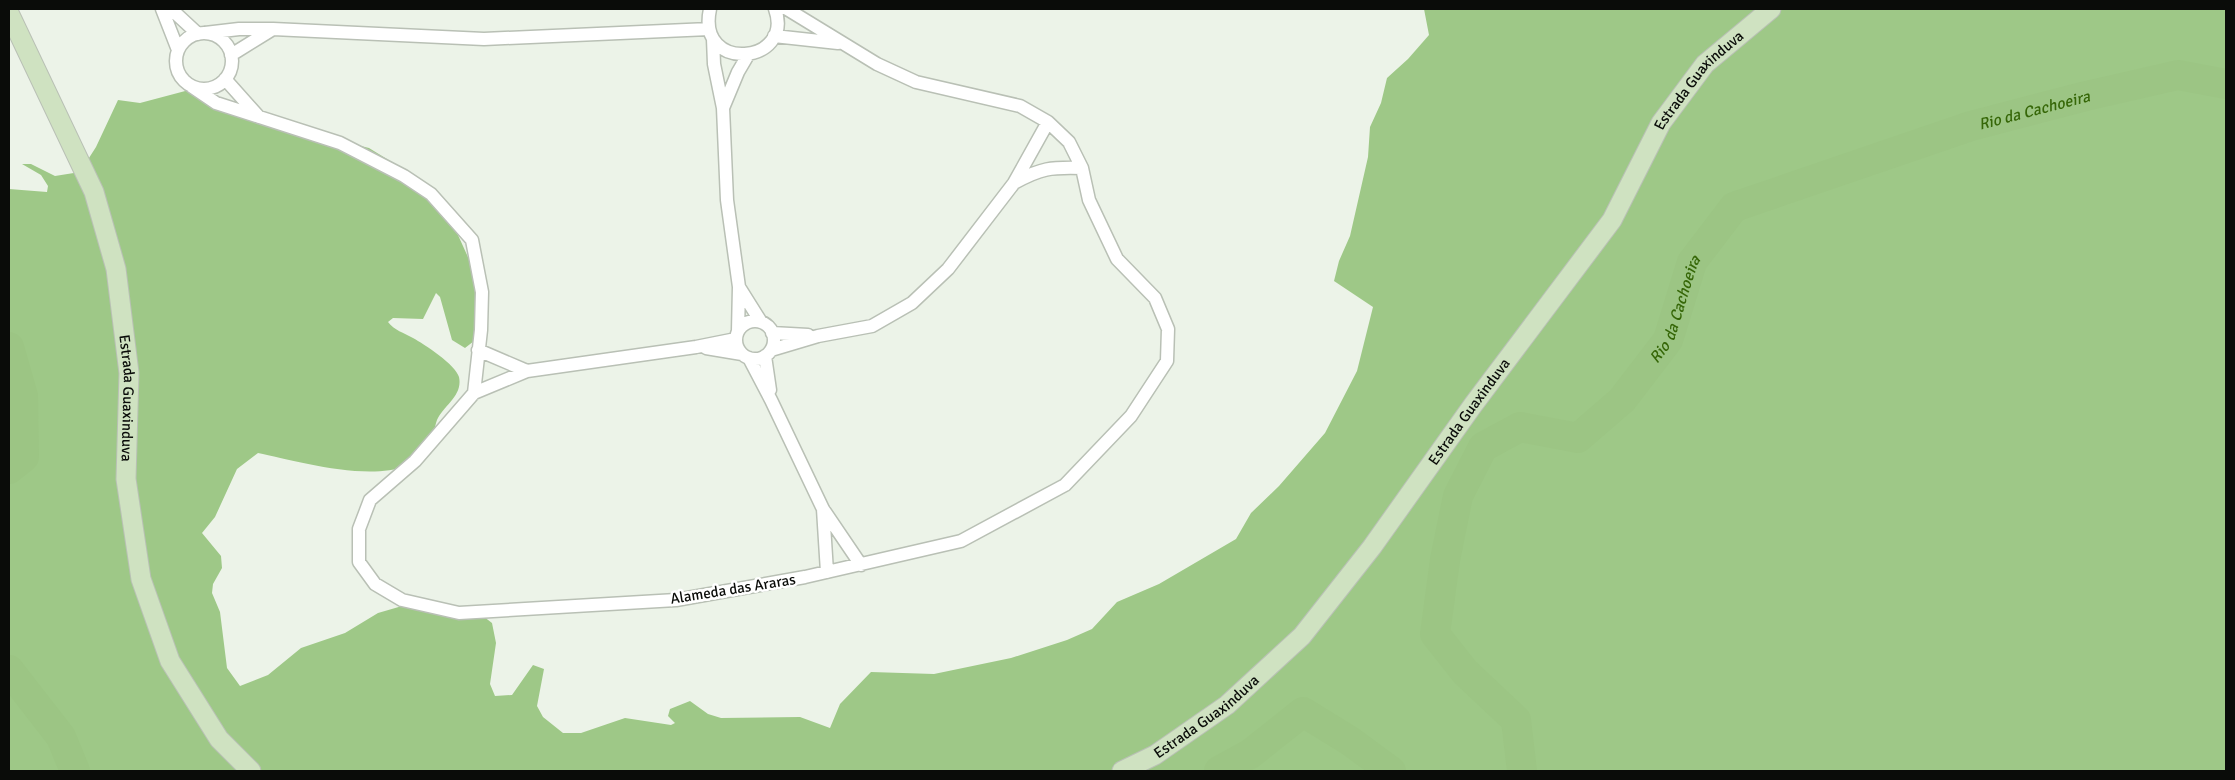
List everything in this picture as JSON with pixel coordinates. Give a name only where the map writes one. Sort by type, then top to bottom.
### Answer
[{"type":"street","points":[[162,9],[178,50]]},
{"type":"street","points":[[171,9],[202,33],[222,40],[231,55],[230,72],[225,79],[210,88],[191,86]]},
{"type":"street","points":[[710,9],[714,64],[723,108],[727,200],[739,287],[737,347],[745,356],[772,400],[823,509],[861,565]]},
{"type":"street","points":[[772,400],[768,353],[774,342],[768,326],[760,322],[744,324],[737,335],[696,347],[527,372],[474,393],[482,330],[482,292],[472,240],[430,194],[404,176],[340,143],[216,103],[191,86],[180,75],[176,67],[178,50],[183,42],[202,33],[239,29],[484,39],[711,34],[728,52],[748,55],[768,45],[774,36],[777,26],[775,9]]},
{"type":"street","name":"Alameda das Araras","points":[[474,393],[415,461],[370,500],[359,529],[359,562],[375,584],[402,600],[459,613],[676,600],[861,565],[961,542],[1064,485],[1131,416],[1167,362],[1168,329],[1155,298],[1116,259],[1090,200],[1082,168],[1069,142],[1048,122],[1020,106],[916,82],[877,64],[787,9]]},
{"type":"street","name":"Estrada Guaxinduva","points":[[1122,771],[1155,755],[1227,704],[1302,636],[1372,547],[1473,405],[1612,220],[1661,123],[1705,64],[1771,9]]},
{"type":"street","name":"Estrada Guaxinduva","points":[[9,13],[94,192],[116,268],[129,373],[126,479],[141,579],[170,661],[219,739],[251,771]]},
{"type":"street","points":[[231,55],[273,29]]},
{"type":"street","points":[[774,36],[840,43]]},
{"type":"street","points":[[723,108],[738,72],[748,55]]},
{"type":"street","points":[[225,79],[259,117]]},
{"type":"street","points":[[696,347],[757,359],[768,353],[818,336],[872,326],[912,303],[948,269],[1014,183],[1048,122]]},
{"type":"street","points":[[1014,183],[1046,168],[1082,168]]},
{"type":"street","points":[[739,287],[760,322]]},
{"type":"street","points":[[772,334],[818,336]]},
{"type":"street","points":[[478,350],[527,372]]},
{"type":"street","points":[[823,509],[826,572]]},
{"type":"green space","points":[[1424,9],[2226,9],[2226,771],[9,771],[9,189],[47,192],[48,186],[41,175],[22,164],[31,164],[55,176],[80,172],[96,147],[118,100],[140,103],[189,90],[309,133],[369,148],[395,164],[453,224],[477,277],[478,308],[474,341],[465,348],[452,340],[440,297],[436,293],[423,319],[393,318],[388,322],[396,329],[439,355],[457,372],[459,377],[456,395],[437,420],[430,446],[417,460],[398,468],[375,471],[350,471],[258,453],[237,469],[215,517],[202,533],[221,556],[222,568],[213,584],[212,593],[220,612],[227,668],[240,686],[268,675],[301,648],[345,633],[378,613],[409,604],[479,613],[492,623],[496,643],[490,684],[495,696],[512,695],[533,665],[544,669],[537,706],[543,717],[563,733],[581,733],[625,718],[671,725],[675,723],[668,716],[670,709],[690,701],[708,714],[721,718],[800,717],[830,728],[840,704],[871,672],[934,674],[1011,658],[1067,640],[1092,629],[1117,602],[1159,584],[1236,539],[1251,513],[1279,486],[1325,433],[1357,371],[1373,307],[1334,281],[1339,261],[1350,236],[1368,157],[1370,127],[1381,103],[1387,78],[1408,59],[1429,35]]},
{"type":"waterway","name":"Rio da Cachoeira","points":[[1522,771],[1516,720],[1465,672],[1435,634],[1445,560],[1458,496],[1483,447],[1520,427],[1578,438],[1622,400],[1668,340],[1692,262],[1734,207],[1971,126],[2086,96],[2178,75],[2226,84]]},
{"type":"waterway","points":[[9,347],[23,396],[24,457],[9,469]]},
{"type":"waterway","points":[[9,670],[61,737],[75,771]]},
{"type":"waterway","name":"Rio da Cachoeira","points":[[1219,771],[1250,754],[1303,712],[1350,741],[1391,771]]}]
